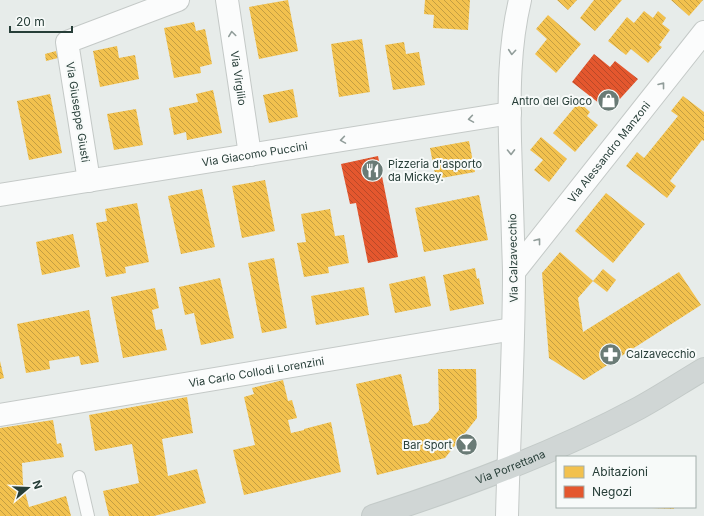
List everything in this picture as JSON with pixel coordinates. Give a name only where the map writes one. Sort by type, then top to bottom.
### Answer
[{"type":"main road","name":"Via Porrettana","points":[[373,516],[433,497],[508,468],[571,441],[639,407],[704,369]]},
{"type":"street","name":"Via Giuseppe Giusti","points":[[89,181],[67,42],[178,0]]},
{"type":"street","name":"Via Virgilio","points":[[227,0],[250,155]]},
{"type":"street","points":[[502,0],[515,22]]},
{"type":"street","name":"Via Calzavecchio","points":[[507,516],[514,272],[510,113],[511,72],[515,22],[520,0]]},
{"type":"street","name":"Via Alessandro Manzoni","points":[[514,272],[704,32]]},
{"type":"street","name":"Via Giacomo Puccini","points":[[0,195],[510,113]]},
{"type":"street","name":"Via Carlo Collodi Lorenzini","points":[[0,415],[513,329]]},
{"type":"lane","points":[[79,478],[88,516]]},
{"type":"building: Abitazioni","points":[[288,0],[298,51],[259,59],[249,7]]},
{"type":"building: Abitazioni","points":[[425,0],[470,0],[468,30],[433,28],[434,15],[424,14]]},
{"type":"building: Abitazioni","points":[[557,0],[577,0],[568,10]]},
{"type":"building: Abitazioni","points":[[594,0],[622,0],[595,31],[580,18]]},
{"type":"building: Abitazioni","points":[[671,0],[703,0],[689,16]]},
{"type":"building: Abitazioni","points":[[644,11],[653,18],[658,11],[666,18],[662,24],[670,30],[659,45],[662,47],[648,63],[631,49],[626,55],[608,41],[627,17],[634,23]]},
{"type":"building: Abitazioni","points":[[548,15],[581,44],[556,73],[535,54],[547,39],[536,29]]},
{"type":"building: Abitazioni","points":[[194,22],[196,31],[205,29],[212,64],[200,67],[201,73],[174,78],[164,28]]},
{"type":"building: Abitazioni","points":[[362,39],[370,92],[339,97],[331,44]]},
{"type":"building: Abitazioni","points":[[404,42],[406,54],[419,52],[425,85],[393,90],[385,45]]},
{"type":"building: Abitazioni","points":[[117,46],[119,58],[135,55],[139,79],[100,87],[93,51]]},
{"type":"building: Abitazioni","points":[[56,51],[58,58],[46,61],[45,54]]},
{"type":"building: Abitazioni","points":[[293,89],[298,117],[269,123],[263,95]]},
{"type":"building: Abitazioni","points":[[213,90],[222,133],[187,140],[186,132],[174,135],[169,108],[198,102],[196,94]]},
{"type":"building: Abitazioni","points":[[50,94],[62,153],[29,160],[17,101]]},
{"type":"building: Abitazioni","points":[[683,96],[704,112],[704,141],[702,140],[670,181],[676,186],[667,198],[626,166],[637,152],[644,158],[678,116],[671,111]]},
{"type":"building: Abitazioni","points":[[579,102],[590,112],[587,116],[598,125],[575,152],[553,133]]},
{"type":"building: Abitazioni","points":[[136,109],[143,145],[114,150],[107,114]]},
{"type":"building: Abitazioni","points":[[541,137],[567,159],[549,182],[534,170],[543,160],[530,150]]},
{"type":"building: Abitazioni","points":[[469,141],[475,172],[436,179],[430,148]]},
{"type":"building: Abitazioni","points":[[265,180],[275,231],[242,238],[232,186]]},
{"type":"building: Abitazioni","points":[[202,189],[215,247],[181,254],[168,196]]},
{"type":"building: Abitazioni","points":[[606,193],[645,224],[613,263],[575,231]]},
{"type":"building: Abitazioni","points":[[479,195],[488,240],[424,252],[415,208]]},
{"type":"building: Abitazioni","points":[[137,203],[149,262],[125,267],[126,273],[106,277],[96,223],[107,221],[105,209]]},
{"type":"building: Abitazioni","points":[[330,209],[335,236],[344,235],[349,263],[328,267],[329,273],[304,277],[297,243],[306,242],[301,214]]},
{"type":"building: Abitazioni","points":[[73,234],[80,267],[42,275],[36,242]]},
{"type":"building: Abitazioni","points":[[560,252],[593,281],[578,298],[583,332],[679,272],[701,305],[584,380],[549,358],[542,273]]},
{"type":"building: Abitazioni","points":[[274,258],[287,328],[262,333],[248,263]]},
{"type":"building: Abitazioni","points":[[475,268],[477,279],[479,278],[484,304],[450,311],[443,275]]},
{"type":"building: Abitazioni","points":[[603,269],[616,280],[607,292],[593,281]]},
{"type":"building: Abitazioni","points":[[425,276],[431,306],[395,313],[389,284]]},
{"type":"building: Abitazioni","points":[[220,278],[234,338],[201,345],[194,313],[185,315],[179,287]]},
{"type":"building: Abitazioni","points":[[364,287],[369,315],[316,325],[311,296]]},
{"type":"building: Abitazioni","points":[[155,288],[159,308],[152,310],[156,330],[162,329],[167,350],[123,358],[111,297]]},
{"type":"building: Abitazioni","points":[[89,310],[99,362],[81,365],[79,356],[49,361],[50,369],[26,373],[17,324]]},
{"type":"building: Abitazioni","points":[[0,361],[4,378],[0,379]]},
{"type":"building: Abitazioni","points":[[438,369],[476,369],[477,418],[445,458],[377,475],[356,384],[401,374],[413,426],[428,423],[439,410]]},
{"type":"building: Abitazioni","points":[[283,380],[288,401],[292,400],[297,418],[288,420],[291,433],[331,422],[341,472],[244,495],[233,450],[255,445],[244,397],[254,394],[252,388]]},
{"type":"building: Abitazioni","points":[[187,397],[193,433],[162,439],[168,476],[197,469],[206,503],[154,516],[109,516],[103,491],[139,483],[132,444],[95,451],[89,415]]},
{"type":"building: Abitazioni","points":[[53,420],[57,444],[61,443],[64,457],[22,463],[23,484],[29,507],[66,496],[71,516],[0,516],[0,428]]},
{"type":"building: Abitazioni","points":[[652,508],[674,508],[674,509]]},
{"type":"building: Negozi","points":[[594,54],[610,67],[615,61],[638,79],[609,111],[572,82]]},
{"type":"building: Negozi","points":[[378,156],[398,257],[368,263],[356,203],[350,204],[341,164]]},
{"type":"place","name":"Antro del Gioco","points":[[608,101]]},
{"type":"place","name":"Pizzeria d'asporto da Mickey.","points":[[373,170]]},
{"type":"place","name":"Calzavecchio","points":[[610,354]]},
{"type":"place","name":"Bar Sport","points":[[467,445]]}]
